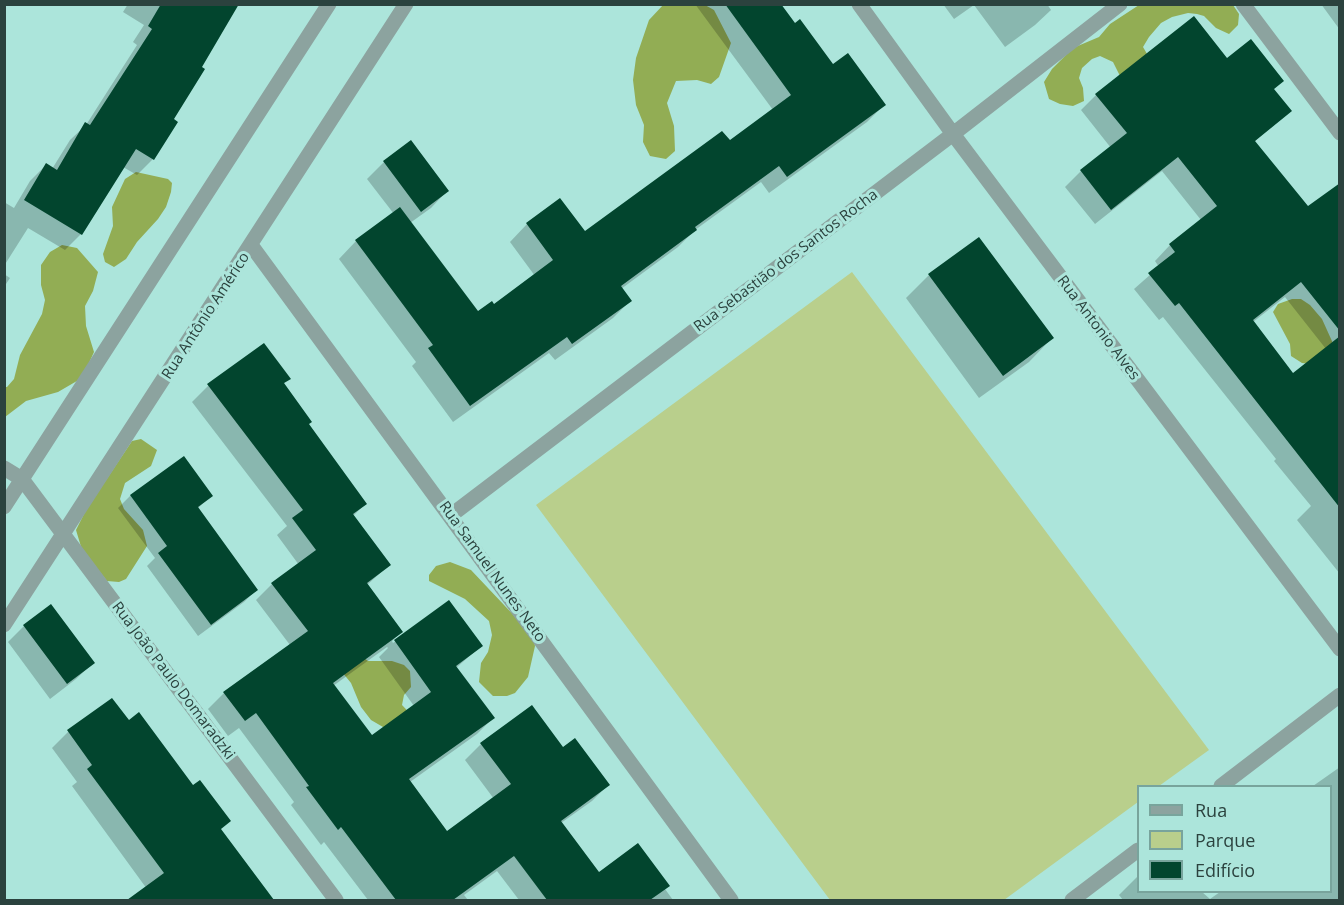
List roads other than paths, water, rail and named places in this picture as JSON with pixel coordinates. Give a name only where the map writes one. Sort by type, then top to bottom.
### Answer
[{"type":"street","points":[[4,507],[329,4]]},
{"type":"street","name":"Rua Antônio Américo","points":[[4,626],[252,246],[406,4]]},
{"type":"street","name":"Rua Antonio Alves","points":[[858,4],[952,134],[1340,649]]},
{"type":"street","name":"Rua Sebastião dos Santos Rocha","points":[[450,516],[1120,4]]},
{"type":"street","points":[[1243,4],[1340,133]]},
{"type":"street","name":"Rua Samuel Nunes Neto","points":[[252,246],[731,900]]},
{"type":"street","name":"Rua João Paulo Domaradzki","points":[[4,468],[22,479],[336,900]]},
{"type":"street","points":[[1222,785],[1340,695]]},
{"type":"street","points":[[1072,900],[1137,851]]}]
